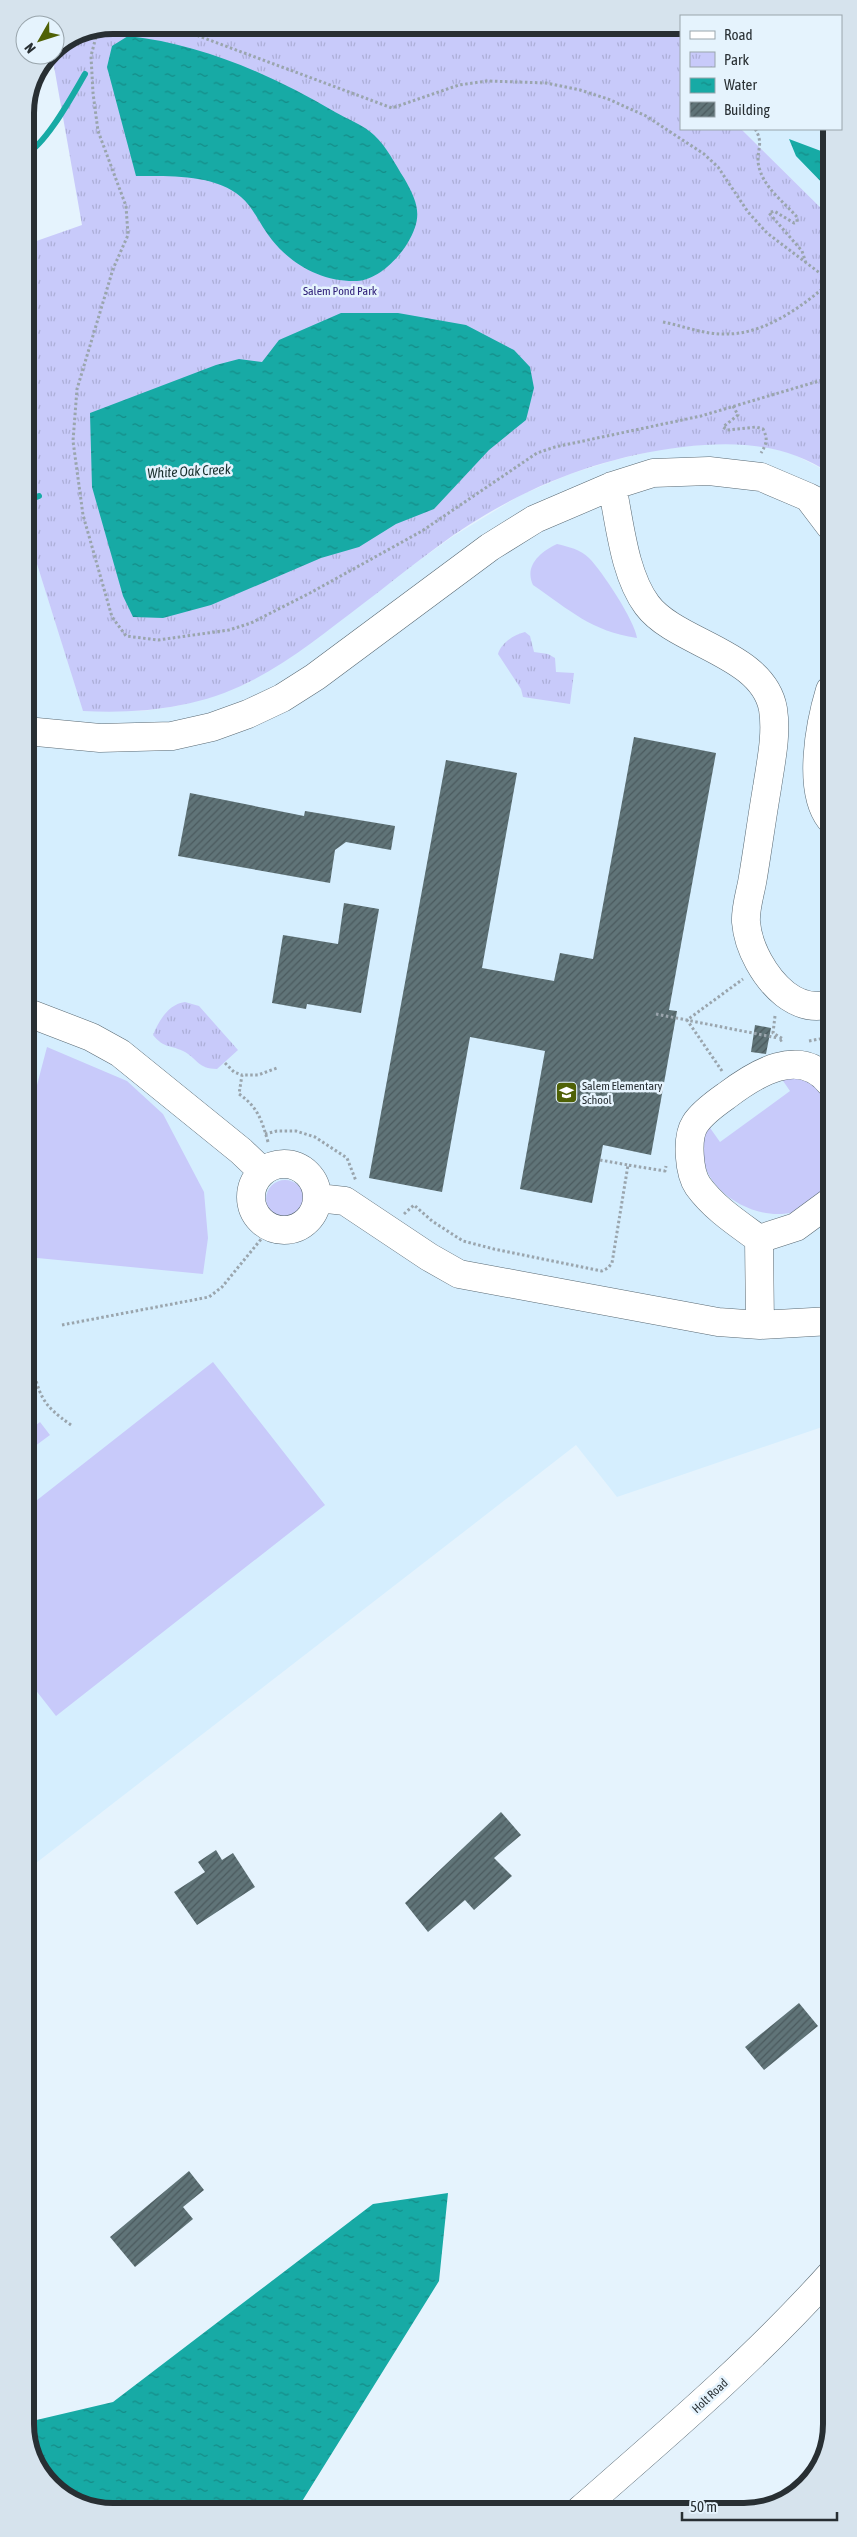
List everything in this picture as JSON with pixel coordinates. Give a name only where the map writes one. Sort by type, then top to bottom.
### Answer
[{"type":"street","points":[[34,732],[100,738],[172,736],[212,727],[248,714],[282,698],[315,677],[490,547],[535,519],[612,486],[653,473],[709,471],[761,477],[819,503]]},
{"type":"street","points":[[612,486],[629,563],[639,591],[648,606],[661,619],[743,665],[760,682],[772,707],[774,742],[746,922],[754,954],[777,987],[798,1004],[823,1005]]},
{"type":"street","points":[[823,722],[817,750],[818,785],[823,802]]},
{"type":"street","points":[[34,1015],[91,1037],[120,1053],[241,1151],[268,1168]]},
{"type":"street","points":[[759,1239],[723,1213],[697,1185],[688,1150],[695,1124],[716,1104],[747,1081],[772,1068],[788,1064],[811,1068],[823,1077]]},
{"type":"street","points":[[294,1164],[304,1169],[312,1177],[318,1198],[310,1218],[302,1226],[291,1230],[271,1227],[260,1220],[250,1201],[253,1184],[268,1168],[294,1164]]},
{"type":"street","points":[[318,1198],[346,1201],[429,1257],[459,1274],[718,1322],[760,1325],[823,1321]]},
{"type":"street","points":[[759,1239],[796,1227],[823,1207]]},
{"type":"street","points":[[759,1239],[760,1325]]},
{"type":"street","name":"Holt Road","points":[[588,2503],[699,2406],[778,2332],[823,2283]]},
{"type":"path","points":[[193,34],[392,108],[459,85],[487,81],[546,83],[580,90],[608,99],[646,116],[704,154],[718,167],[748,212],[767,233],[823,276]]},
{"type":"path","points":[[96,35],[91,56],[98,130],[126,206],[128,235],[113,268],[78,389],[73,441],[83,515],[112,617],[126,636],[158,640],[229,630],[250,623],[310,593],[422,531],[537,453],[555,447],[666,425],[823,380]]},
{"type":"path","points":[[756,130],[761,138],[758,164],[763,180],[794,214],[797,222],[794,223],[774,211],[769,213],[802,251],[806,263]]},
{"type":"path","points":[[663,322],[697,331],[728,335],[756,328],[786,315],[812,298],[823,287]]},
{"type":"path","points":[[733,406],[738,416],[723,427],[727,430],[756,427],[763,429],[767,443],[760,453]]},
{"type":"path","points":[[687,1020],[749,975]]},
{"type":"path","points":[[770,1007],[776,1015],[773,1033],[783,1039],[774,1044]]},
{"type":"path","points":[[656,1014],[769,1036]]},
{"type":"path","points":[[687,1020],[725,1076]]},
{"type":"path","points":[[225,1063],[234,1072],[242,1075],[258,1075],[276,1068]]},
{"type":"path","points":[[242,1075],[240,1094],[251,1102],[259,1112],[265,1134],[268,1168]]},
{"type":"path","points":[[265,1134],[296,1130],[315,1136],[347,1158],[358,1185]]},
{"type":"path","points":[[600,1160],[664,1170],[666,1162]]},
{"type":"path","points":[[399,1216],[414,1205],[432,1221],[464,1241],[602,1271],[608,1268],[612,1262],[628,1165]]},
{"type":"path","points":[[62,1325],[209,1297],[222,1287],[271,1227]]},
{"type":"path","points":[[34,1373],[40,1396],[53,1412],[71,1425]]},
{"type":"shaded area","points":[[742,130],[823,130],[823,210]]},
{"type":"shaded area","name":"Salem Elementary School","points":[[716,443],[739,443],[767,447],[793,454],[823,469],[823,1427],[617,1497],[576,1445],[34,1865],[34,554],[83,710],[143,711],[177,706],[211,697],[248,683],[452,537],[519,496],[570,474],[615,460],[657,450]]},
{"type":"green space","name":"Salem Pond Park","points":[[680,34],[680,130],[742,130],[823,210],[823,469],[795,455],[777,450],[759,446],[721,444],[657,451],[580,470],[531,490],[469,525],[423,557],[308,645],[279,665],[249,682],[210,698],[168,707],[126,711],[83,711],[34,555],[34,242],[82,225],[54,65],[65,65],[65,50],[82,40],[97,35]]},
{"type":"green space","points":[[557,544],[582,552],[595,564],[624,609],[637,638],[621,635],[582,619],[533,585],[531,572],[535,560]]},
{"type":"green space","points":[[525,632],[530,636],[534,652],[548,654],[555,658],[556,672],[574,673],[570,704],[523,697],[521,689],[498,654],[502,646],[509,640]]},
{"type":"green space","points":[[185,1002],[199,1006],[238,1050],[217,1069],[211,1069],[202,1065],[188,1054],[164,1044],[153,1035],[158,1024],[169,1009]]},
{"type":"green space","points":[[47,1047],[127,1081],[163,1114],[204,1192],[208,1238],[203,1274],[34,1258],[34,1097]]},
{"type":"green space","points":[[792,1073],[812,1082],[823,1092],[823,1195],[808,1206],[794,1212],[775,1214],[757,1211],[739,1203],[723,1192],[711,1178],[703,1162],[702,1144],[708,1125],[720,1142],[790,1091],[779,1075]]},
{"type":"green space","points":[[285,1180],[298,1186],[304,1199],[298,1212],[285,1218],[272,1212],[266,1199],[272,1186]]},
{"type":"green space","points":[[213,1362],[325,1505],[56,1716],[34,1688],[34,1503]]},
{"type":"green space","points":[[40,1422],[50,1435],[34,1447],[34,1427]]},
{"type":"water","points":[[128,36],[183,46],[236,63],[311,98],[370,131],[383,145],[409,187],[416,203],[417,219],[412,235],[403,250],[386,268],[372,277],[357,281],[332,279],[310,271],[289,258],[272,240],[246,201],[230,189],[205,180],[191,178],[136,176],[107,67],[112,46]]},
{"type":"water","points":[[789,139],[823,152],[823,184],[796,156]]},
{"type":"water","points":[[341,313],[398,313],[466,325],[514,350],[530,367],[534,388],[526,420],[489,450],[434,509],[396,524],[359,547],[321,558],[211,605],[163,618],[133,617],[123,596],[92,487],[90,413],[216,365],[239,359],[262,362],[279,340]]},
{"type":"water","points":[[448,2193],[439,2281],[301,2503],[97,2502],[78,2495],[57,2480],[47,2468],[36,2445],[34,2421],[113,2402],[373,2204]]},
{"type":"building","points":[[634,737],[716,753],[669,1010],[677,1011],[651,1155],[603,1145],[592,1203],[520,1189],[545,1051],[470,1037],[442,1192],[369,1178],[446,760],[517,773],[482,968],[554,981],[560,953],[593,959]]},
{"type":"building","points":[[190,793],[304,816],[305,811],[395,826],[391,850],[346,842],[335,850],[330,883],[178,856]]},
{"type":"building","points":[[344,903],[379,909],[361,1013],[307,1004],[306,1009],[272,1003],[283,935],[338,944]]},
{"type":"building","points":[[755,1025],[771,1028],[766,1054],[751,1052]]},
{"type":"building","points":[[501,1812],[521,1835],[494,1858],[512,1876],[474,1910],[465,1900],[428,1932],[405,1903]]},
{"type":"building","points":[[216,1850],[222,1860],[233,1853],[255,1887],[197,1925],[174,1892],[205,1872],[198,1862]]},
{"type":"building","points":[[799,2003],[818,2026],[764,2070],[745,2047]]},
{"type":"building","points":[[189,2171],[204,2190],[183,2207],[193,2219],[135,2267],[110,2237]]},
{"type":"waterway","points":[[34,148],[50,130],[85,74]]},
{"type":"waterway","name":"White Oak Creek","points":[[34,498],[39,496]]},
{"type":"place","name":"Salem Elementary School","points":[[566,1093]]}]
